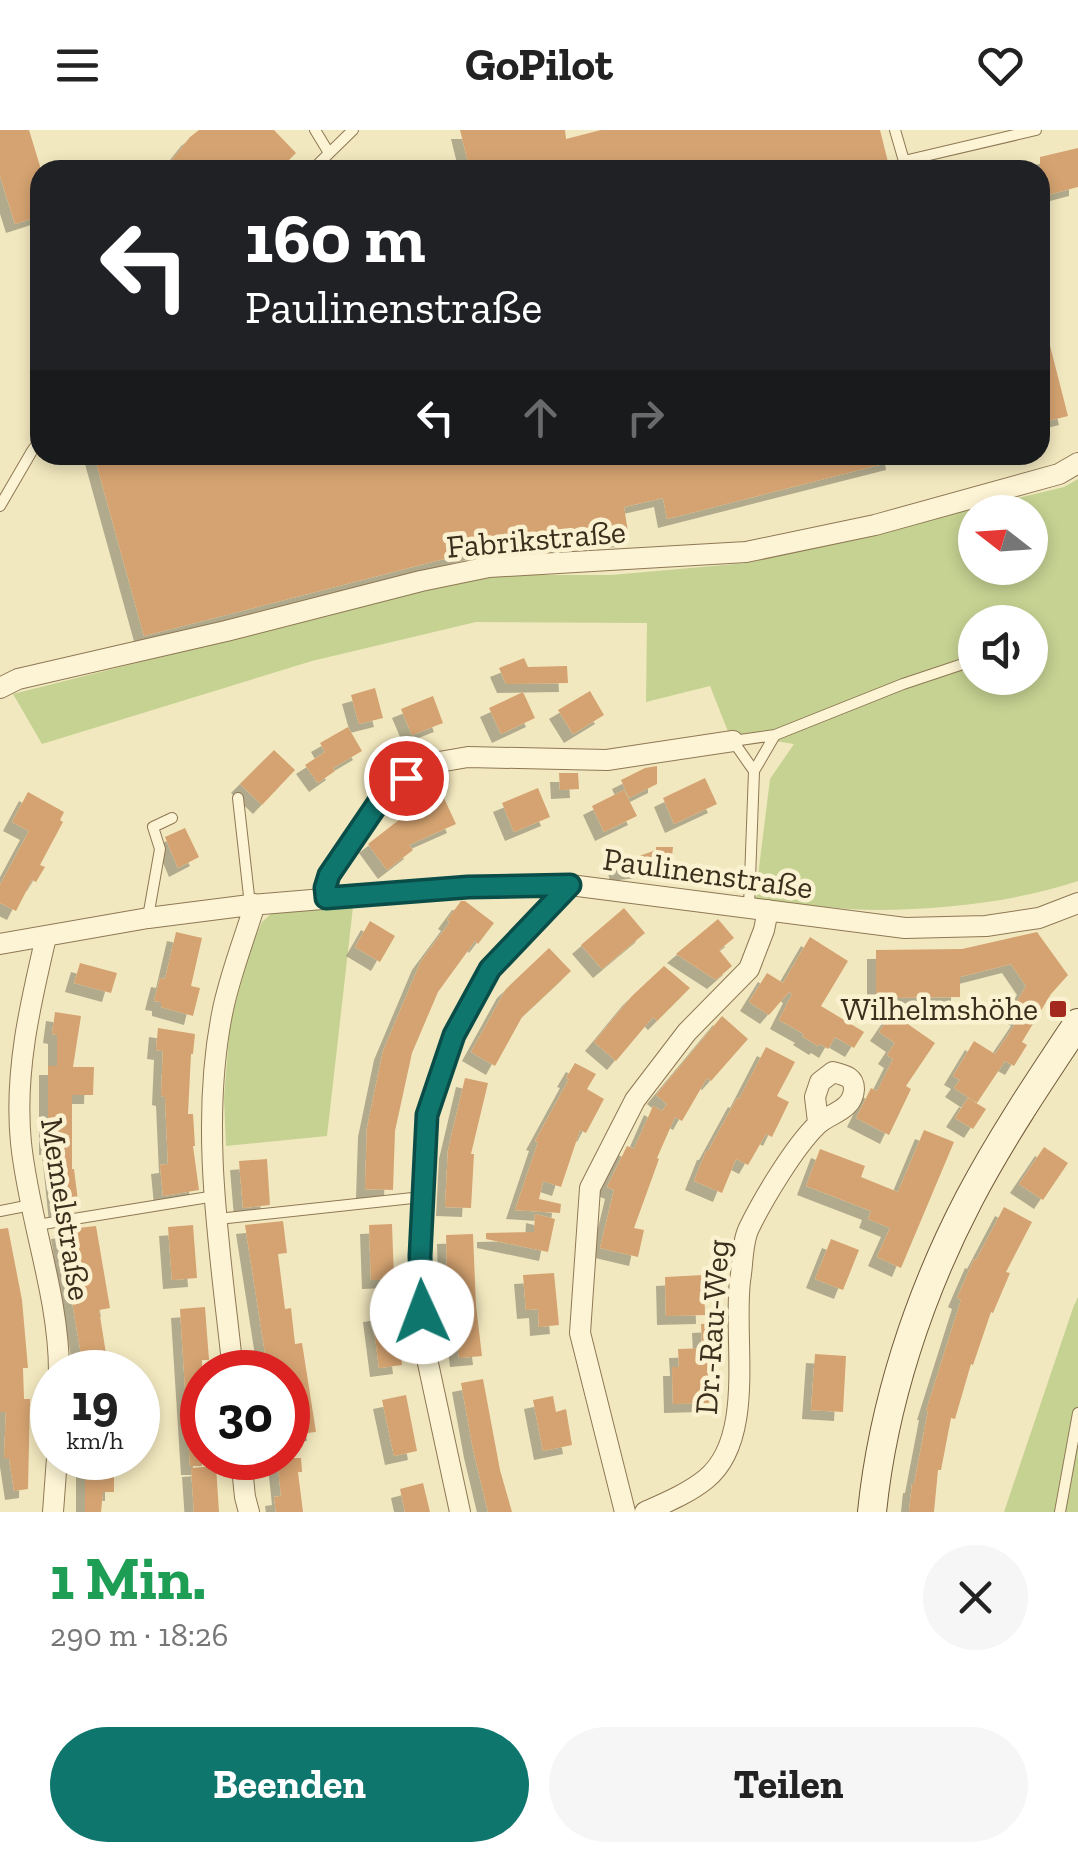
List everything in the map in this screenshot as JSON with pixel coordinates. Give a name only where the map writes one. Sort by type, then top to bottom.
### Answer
[{"type":"main road","points":[[872,1512],[886,1430],[911,1334],[945,1250],[1022,1108],[1078,1023]]},
{"type":"street","name":"Fabrikstraße","points":[[0,688],[18,679],[489,568],[746,552],[875,525],[1058,474],[1078,462]]},
{"type":"street","points":[[326,898],[329,875],[380,800],[406,778],[439,762],[468,757],[606,760],[733,741]]},
{"type":"street","points":[[460,1512],[423,1340],[420,1256],[427,1115],[454,1035],[490,969],[570,885]]},
{"type":"street","name":"Paulinenstraße","points":[[0,944],[253,904],[468,887],[570,885],[905,928],[986,926],[1039,918],[1078,904]]},
{"type":"street","points":[[231,1350],[211,1102],[222,1012],[253,904]]},
{"type":"street","points":[[625,1512],[580,1333],[590,1188],[635,1100],[688,1032],[750,969],[764,930],[758,908]]},
{"type":"street","name":"Memelstraße","points":[[46,936],[26,1022],[19,1091],[21,1142],[59,1350]]},
{"type":"street","name":"Dr.-Rau-Weg","points":[[645,1512],[705,1480],[726,1458],[738,1416],[737,1306],[747,1232],[786,1165],[818,1122]]},
{"type":"street","points":[[53,1512],[55,1480]]},
{"type":"street","points":[[243,1480],[249,1512]]},
{"type":"lane","points":[[315,130],[329,154]]},
{"type":"lane","points":[[323,160],[353,130]]},
{"type":"lane","points":[[896,130],[904,160]]},
{"type":"lane","points":[[908,160],[1036,130]]},
{"type":"lane","points":[[0,506],[30,454]]},
{"type":"lane","points":[[754,771],[733,741],[775,735],[958,666]]},
{"type":"lane","points":[[758,908],[754,771],[775,735]]},
{"type":"lane","points":[[238,798],[253,904]]},
{"type":"lane","points":[[148,918],[160,849],[152,828],[172,818]]},
{"type":"lane","points":[[0,1212],[34,1215],[216,1196]]},
{"type":"lane","points":[[218,1219],[422,1197]]},
{"type":"lane","points":[[1060,1512],[1078,1414]]},
{"type":"green space","points":[[1078,479],[1078,881],[1005,899],[879,910],[755,900],[770,779],[794,744],[729,734],[710,686],[646,702],[647,623],[476,622],[312,661],[42,744],[13,694],[486,575],[611,575],[747,563],[958,512],[958,585],[1048,585],[1048,495],[1031,495],[1064,487]]},
{"type":"green space","points":[[353,907],[327,1136],[226,1146],[224,1098],[230,1023],[262,922],[272,913]]},
{"type":"green space","points":[[1078,1297],[1078,1512],[1004,1512],[1073,1308]]},
{"type":"building","points":[[0,130],[29,130],[38,160],[30,160],[30,219],[15,224],[0,176]]},
{"type":"building","points":[[199,130],[274,130],[296,153],[289,160],[172,160]]},
{"type":"building","points":[[460,130],[565,130],[566,139],[601,130],[880,130],[888,160],[468,160]]},
{"type":"building","points":[[1078,148],[1078,187],[1050,194],[1050,160],[1040,157]]},
{"type":"building","points":[[1050,346],[1068,416],[1050,420]]},
{"type":"building","points":[[97,465],[879,465],[667,519],[663,498],[624,507],[629,538],[506,543],[144,636]]},
{"type":"building","points":[[524,658],[528,667],[567,666],[568,683],[506,684],[499,668]]},
{"type":"building","points":[[375,688],[383,718],[359,724],[351,695]]},
{"type":"building","points":[[590,691],[604,715],[573,734],[558,710]]},
{"type":"building","points":[[523,692],[535,718],[501,734],[489,708]]},
{"type":"building","points":[[433,696],[443,723],[412,735],[401,709]]},
{"type":"building","points":[[348,727],[362,751],[333,768],[335,771],[318,783],[305,765],[325,752],[320,743]]},
{"type":"building","points":[[274,750],[295,770],[262,805],[240,784]]},
{"type":"building","points":[[657,766],[657,784],[629,798],[621,780]]},
{"type":"building","points":[[559,773],[578,773],[579,789],[560,790]]},
{"type":"building","points":[[705,778],[717,804],[674,824],[663,798]]},
{"type":"building","points":[[538,788],[550,817],[514,832],[502,803]]},
{"type":"building","points":[[624,790],[637,816],[604,832],[592,806]]},
{"type":"building","points":[[28,792],[64,812],[60,820],[63,822],[40,865],[45,867],[36,882],[32,880],[16,911],[0,903],[0,885],[29,831],[12,822]]},
{"type":"building","points":[[443,796],[456,824],[409,845],[413,850],[387,870],[368,844],[413,809]]},
{"type":"building","points":[[185,828],[199,857],[178,868],[165,837]]},
{"type":"building","points":[[656,847],[673,847],[671,866],[619,872],[617,864]]},
{"type":"building","points":[[461,901],[494,923],[478,944],[475,941],[438,992],[412,1053],[395,1131],[393,1190],[365,1189],[367,1128],[383,1051],[421,961]]},
{"type":"building","points":[[624,908],[645,933],[602,969],[581,945]]},
{"type":"building","points":[[718,919],[734,938],[719,950],[732,966],[716,980],[676,954]]},
{"type":"building","points":[[370,921],[395,936],[380,962],[355,947]]},
{"type":"building","points":[[176,932],[202,938],[191,986],[200,988],[193,1016],[161,1007],[161,1002],[154,1001],[160,978],[165,979]]},
{"type":"building","points":[[1037,932],[1068,975],[1051,994],[1022,1042],[1027,1045],[1014,1066],[1005,1061],[977,1103],[954,1088],[960,1080],[953,1076],[974,1041],[995,1054],[1020,1017],[1011,1012],[1026,986],[1011,964],[960,977],[960,997],[876,998],[876,950],[962,949]]},
{"type":"building","points":[[810,937],[848,961],[821,1006],[864,1032],[854,1048],[835,1037],[828,1049],[818,1046],[779,1020],[792,994],[789,992],[769,1015],[749,1002],[767,973],[783,983]]},
{"type":"building","points":[[549,948],[571,971],[522,1017],[495,1066],[471,1052],[506,989]]},
{"type":"building","points":[[80,963],[117,973],[111,993],[74,983]]},
{"type":"building","points":[[664,966],[690,988],[657,1021],[653,1017],[616,1061],[594,1042],[632,996]]},
{"type":"building","points":[[55,1012],[81,1016],[73,1067],[94,1067],[93,1095],[72,1095],[72,1169],[79,1209],[58,1213],[48,1146],[48,1066],[57,1066],[57,1035],[52,1034]]},
{"type":"building","points":[[892,1013],[935,1043],[906,1086],[911,1089],[889,1135],[856,1118],[871,1088],[877,1091],[893,1059],[887,1055],[895,1043],[879,1032]]},
{"type":"building","points":[[722,1016],[748,1039],[711,1081],[707,1078],[682,1121],[675,1117],[634,1228],[644,1230],[638,1257],[600,1248],[614,1190],[607,1187],[627,1146],[634,1149],[653,1106],[662,1111],[667,1104],[656,1095]]},
{"type":"building","points":[[158,1028],[195,1034],[188,1114],[193,1114],[199,1190],[163,1196],[160,1165],[168,1164],[165,1097],[161,1096],[163,1051],[156,1050]]},
{"type":"building","points":[[766,1047],[795,1062],[777,1096],[789,1102],[772,1137],[766,1134],[748,1165],[736,1159],[722,1193],[694,1181],[706,1151]]},
{"type":"building","points":[[575,1063],[596,1074],[587,1089],[604,1099],[586,1133],[580,1130],[561,1187],[543,1181],[539,1199],[561,1204],[560,1213],[515,1210],[538,1142],[535,1141]]},
{"type":"building","points":[[465,1078],[488,1083],[471,1154],[471,1208],[445,1207],[448,1150]]},
{"type":"building","points":[[968,1098],[986,1109],[973,1129],[955,1118]]},
{"type":"building","points":[[924,1130],[954,1142],[901,1268],[877,1257],[890,1228],[868,1219],[871,1211],[806,1186],[820,1149],[865,1166],[861,1177],[898,1192]]},
{"type":"building","points":[[1044,1147],[1068,1163],[1043,1200],[1019,1184]]},
{"type":"building","points":[[267,1159],[270,1205],[243,1208],[239,1161]]},
{"type":"building","points":[[1004,1207],[1032,1222],[1006,1272],[1010,1273],[971,1364],[955,1419],[951,1418],[938,1470],[934,1512],[909,1512],[926,1411],[961,1300],[957,1298]]},
{"type":"building","points":[[535,1214],[555,1219],[548,1252],[486,1239],[486,1233],[534,1232]]},
{"type":"building","points":[[283,1221],[287,1253],[278,1254],[285,1309],[291,1308],[295,1344],[302,1343],[303,1350],[265,1350],[245,1225]]},
{"type":"building","points":[[392,1224],[394,1279],[371,1280],[369,1225]]},
{"type":"building","points":[[193,1225],[197,1278],[172,1280],[168,1227]]},
{"type":"building","points":[[96,1226],[110,1308],[99,1310],[105,1350],[80,1350],[60,1230]]},
{"type":"building","points":[[8,1228],[22,1300],[28,1368],[23,1368],[24,1399],[30,1399],[28,1489],[14,1491],[9,1458],[4,1458],[6,1412],[0,1412],[0,1229]]},
{"type":"building","points":[[473,1234],[482,1356],[459,1358],[452,1298],[448,1298],[446,1235]]},
{"type":"building","points":[[831,1239],[859,1250],[843,1290],[815,1279]]},
{"type":"building","points":[[554,1273],[559,1325],[539,1327],[538,1309],[526,1310],[523,1275]]},
{"type":"building","points":[[704,1275],[705,1315],[666,1316],[665,1277]]},
{"type":"building","points":[[205,1307],[208,1350],[183,1350],[180,1309]]},
{"type":"building","points":[[395,1310],[402,1365],[379,1368],[372,1313]]},
{"type":"building","points":[[722,1323],[723,1343],[702,1344],[701,1324]]},
{"type":"building","points":[[707,1348],[709,1403],[673,1404],[672,1367],[679,1367],[678,1349]]},
{"type":"building","points":[[815,1354],[846,1356],[843,1412],[811,1410]]},
{"type":"building","points":[[483,1379],[512,1512],[488,1512],[473,1449],[461,1383]]},
{"type":"building","points":[[310,1394],[316,1432],[310,1433]]},
{"type":"building","points":[[406,1395],[417,1451],[394,1456],[382,1400]]},
{"type":"building","points":[[553,1396],[556,1412],[566,1409],[572,1445],[543,1451],[533,1400]]},
{"type":"building","points":[[85,1480],[114,1480],[114,1492],[103,1492],[101,1512],[85,1512]]},
{"type":"building","points":[[192,1480],[217,1480],[219,1512],[194,1512]]},
{"type":"building","points":[[279,1480],[299,1480],[303,1512],[276,1512],[274,1497],[281,1496]]},
{"type":"building","points":[[423,1483],[430,1512],[405,1512],[400,1489]]},
{"type":"place","name":"Wilhelmshöhe","points":[[1058,1009]]},
{"type":"route","points":[[406,778],[380,800],[329,875],[326,898],[468,887],[570,885],[490,969],[454,1035],[427,1115],[420,1256],[422,1312]]}]
